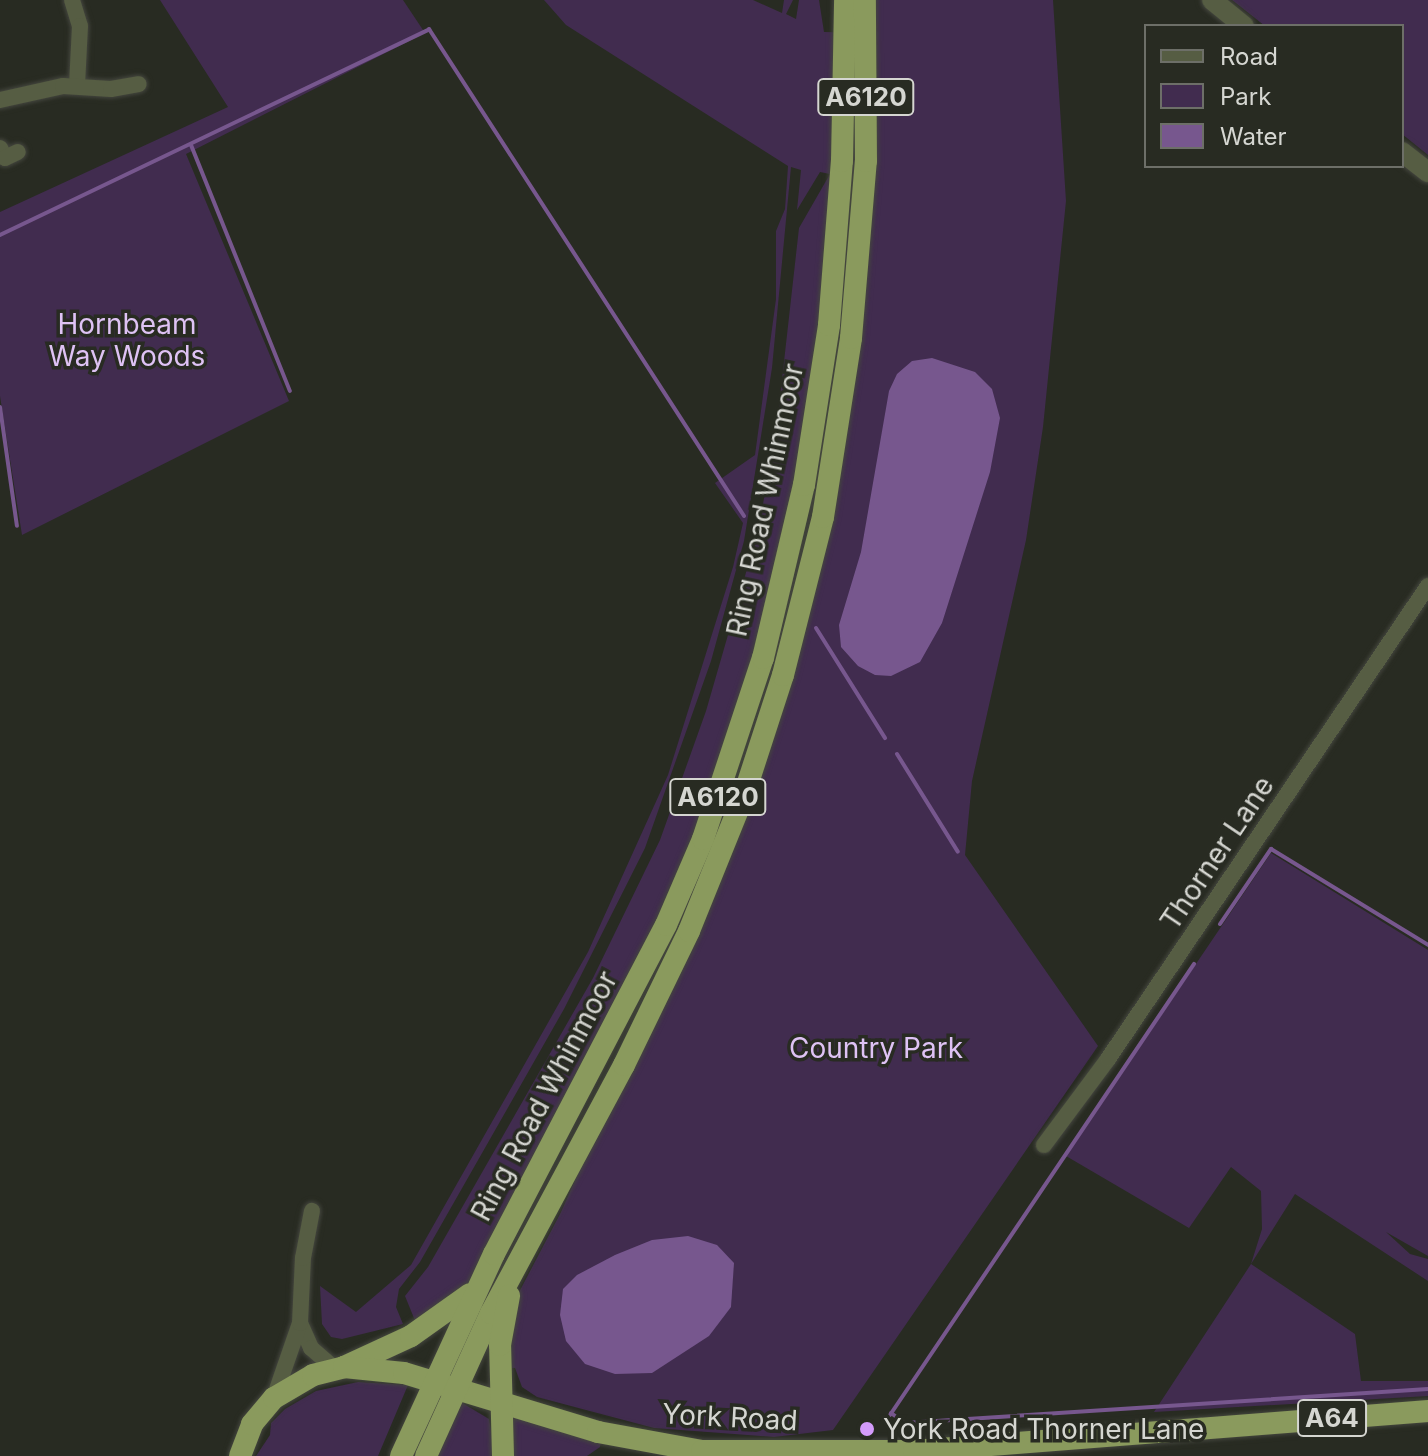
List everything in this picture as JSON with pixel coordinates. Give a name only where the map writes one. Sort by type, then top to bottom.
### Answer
[{"type":"highway","name":"Ring Road Whinmoor","points":[[455,1388],[689,931],[766,730],[803,599],[835,451],[866,161],[855,33],[845,0]]},
{"type":"highway","name":"Ring Road Whinmoor","points":[[433,1381],[666,925],[737,743],[778,606],[807,471],[829,325],[855,33],[865,0]]},
{"type":"highway","name":"Ring Road Whinmoor","points":[[503,1456],[500,1345],[516,1272]]},
{"type":"highway","name":"Ring Road Whinmoor","points":[[274,1398],[435,1322],[479,1286]]},
{"type":"highway","name":"York Road","points":[[339,1368],[433,1381],[618,1437],[702,1451],[907,1454],[1428,1411]]},
{"type":"highway","name":"A6120","points":[[401,1456],[433,1381]]},
{"type":"highway","name":"A6120","points":[[426,1456],[455,1388]]},
{"type":"highway","points":[[231,1456],[243,1445],[274,1398]]},
{"type":"street","points":[[72,0],[80,26],[77,86]]},
{"type":"street","points":[[1212,0],[1242,24]]},
{"type":"street","points":[[0,100],[77,86],[111,89],[139,84]]},
{"type":"street","points":[[0,148],[5,158],[18,152]]},
{"type":"street","points":[[1404,154],[1428,172]]},
{"type":"street","name":"Thorner Lane","points":[[1044,1145],[1108,1059],[1428,586]]},
{"type":"street","points":[[274,1398],[300,1323],[303,1258],[312,1211]]},
{"type":"street","points":[[300,1323],[311,1348],[339,1368]]},
{"type":"green space","name":"Hornbeam Way Woods","points":[[160,0],[403,0],[425,33],[186,154],[289,401],[22,535],[0,396],[0,212],[228,107]]},
{"type":"green space","name":"Country Park","points":[[544,0],[753,0],[782,13],[784,0],[793,0],[786,14],[796,19],[799,0],[819,0],[824,32],[875,33],[875,0],[1053,0],[1066,201],[1043,427],[1026,540],[972,781],[965,855],[1098,1046],[833,1430],[774,1437],[654,1428],[537,1397],[522,1387],[515,1368],[507,1368],[517,1296],[561,1212],[775,726],[872,181],[831,174],[818,349],[785,545],[727,748],[672,893],[469,1283],[418,1328],[405,1296],[428,1267],[593,978],[660,840],[706,711],[758,531],[776,433],[799,228],[830,174],[820,172],[797,210],[801,170],[791,167],[772,368],[744,541],[711,661],[645,848],[564,1009],[420,1262],[399,1289],[396,1307],[403,1324],[342,1339],[331,1337],[322,1324],[320,1286],[356,1312],[411,1265],[588,952],[668,775],[733,567],[743,523],[715,483],[755,455],[776,299],[776,231],[785,209],[788,166],[566,25]]},
{"type":"green space","points":[[1232,0],[1428,0],[1428,155],[1404,136],[1404,24],[1262,24]]},
{"type":"green space","points":[[1271,853],[1428,950],[1428,1256],[1386,1232],[1410,1254],[1428,1259],[1428,1281],[1295,1194],[1251,1264],[1262,1229],[1261,1191],[1231,1167],[1189,1228],[1066,1156]]},
{"type":"green space","points":[[1251,1264],[1355,1334],[1361,1381],[1428,1381],[1428,1396],[1154,1412]]},
{"type":"green space","points":[[358,1382],[408,1385],[378,1456],[256,1456],[270,1435],[271,1423],[285,1409],[316,1391]]},
{"type":"green space","points":[[459,1401],[489,1419],[496,1456],[437,1456]]},
{"type":"green space","points":[[511,1416],[601,1442],[600,1447],[587,1456],[512,1456]]},
{"type":"water","points":[[932,358],[975,372],[992,389],[1000,418],[990,472],[942,623],[920,662],[891,676],[875,675],[858,666],[841,647],[839,625],[861,552],[889,391],[897,374],[912,361]]},
{"type":"water","points":[[688,1236],[717,1245],[734,1263],[731,1307],[709,1336],[652,1373],[615,1374],[585,1364],[566,1341],[560,1315],[563,1289],[577,1275],[615,1255],[652,1240]]},
{"type":"waterway","points":[[0,235],[429,29],[744,516]]},
{"type":"waterway","points":[[191,145],[290,391]]},
{"type":"waterway","points":[[0,407],[17,526]]},
{"type":"waterway","points":[[816,628],[885,738]]},
{"type":"waterway","points":[[897,754],[958,852]]},
{"type":"waterway","points":[[1220,924],[1271,849],[1428,945]]},
{"type":"waterway","points":[[890,1415],[1194,964]]},
{"type":"waterway","points":[[891,1413],[905,1423],[1428,1389]]},
{"type":"place","name":"York Road Thorner Lane","points":[[867,1429]]}]
